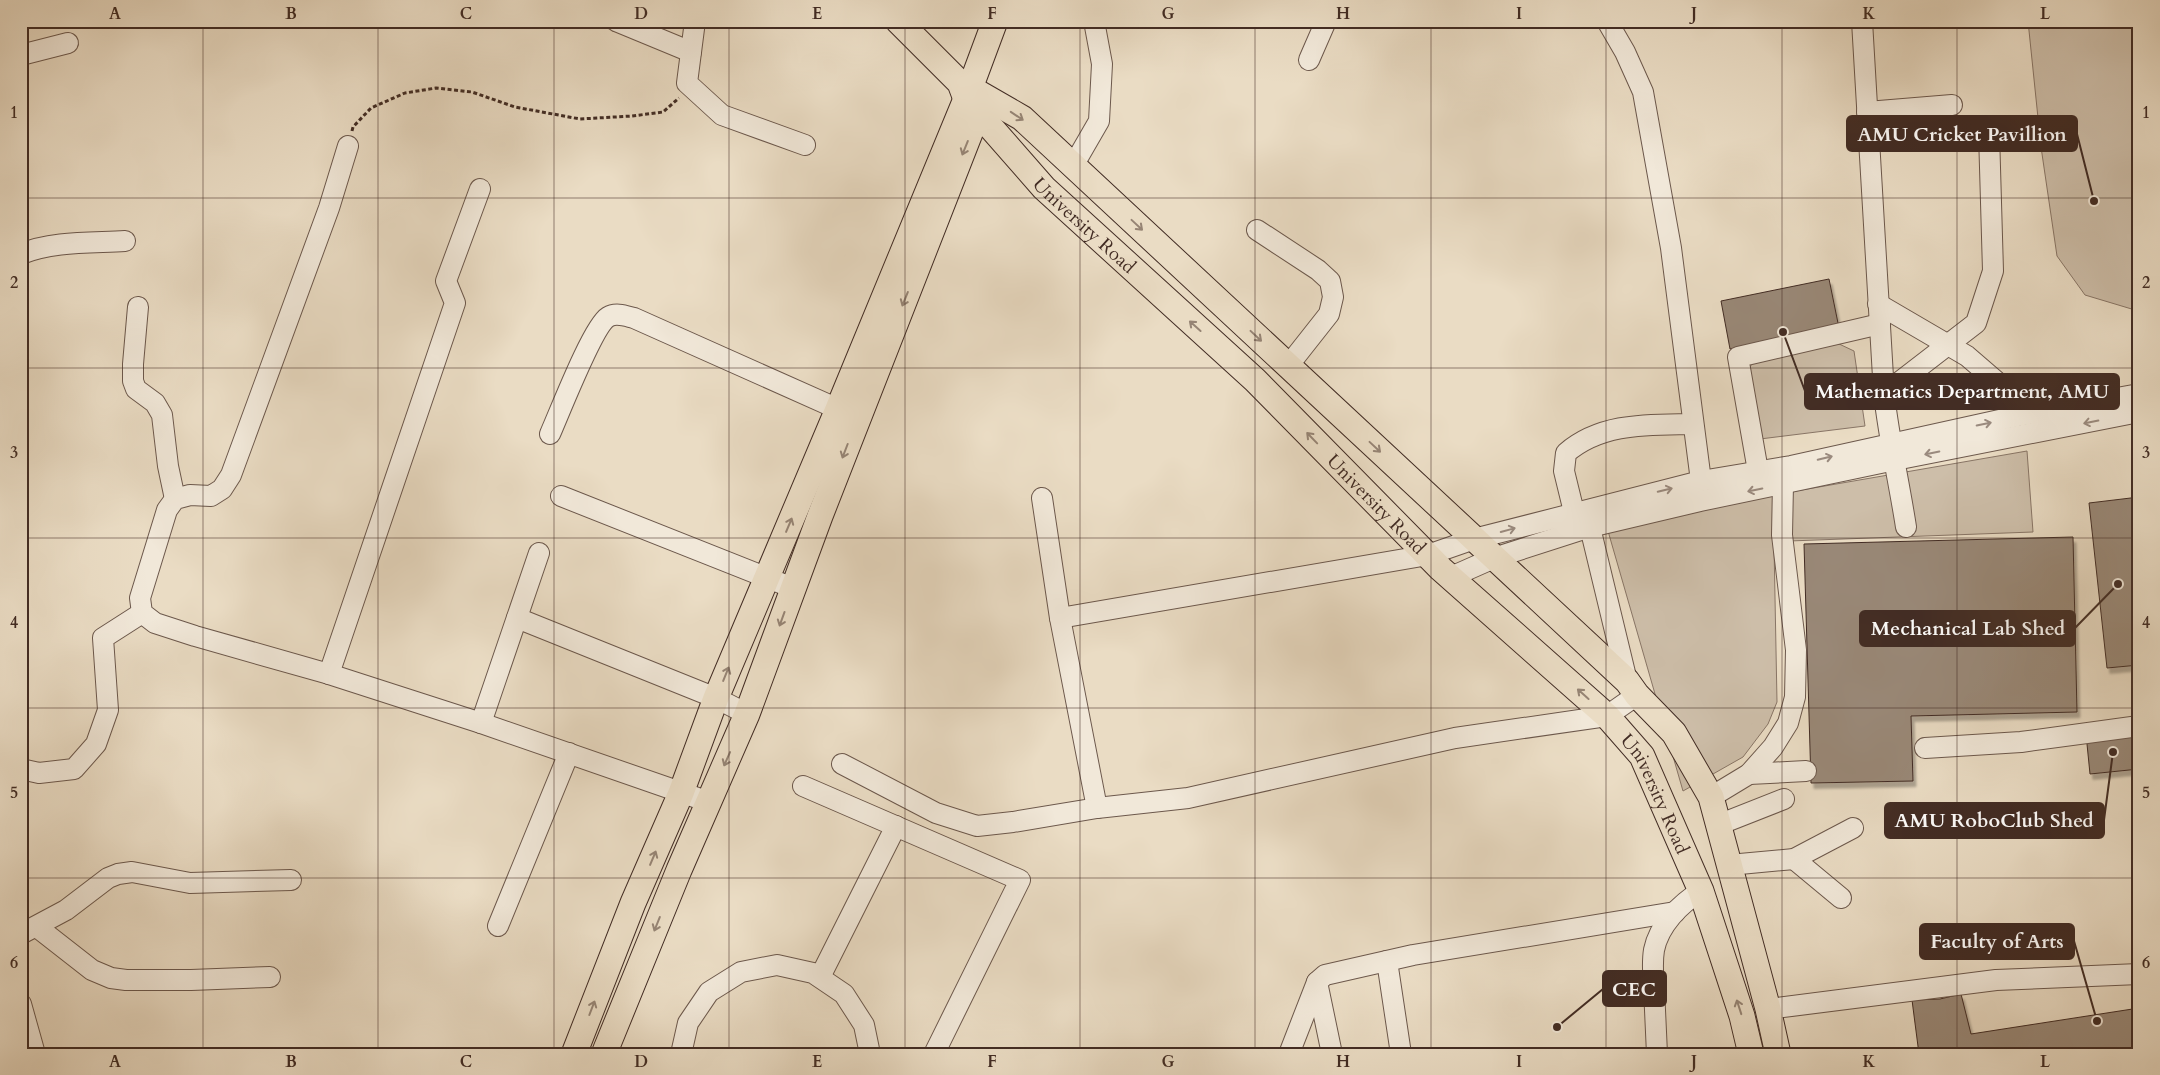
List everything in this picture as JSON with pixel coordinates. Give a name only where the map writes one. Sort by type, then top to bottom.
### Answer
[{"type":"main road","name":"University Road","points":[[898,21],[972,95],[1044,188],[1255,380],[1450,577],[1607,716],[1642,756],[1701,891],[1742,1016],[1751,1054]]},
{"type":"main road","points":[[604,1054],[747,714],[972,95],[995,21]]},
{"type":"main road","points":[[574,1054],[633,903],[681,792],[716,698],[766,577],[972,95],[1014,21]]},
{"type":"main road","points":[[972,95],[1022,118],[1474,539],[1632,688],[1674,732],[1711,797],[1768,1009],[1778,1054]]},
{"type":"street","points":[[616,21],[691,52]]},
{"type":"street","points":[[696,21],[687,84],[722,115],[805,145]]},
{"type":"street","points":[[1073,166],[1099,121],[1102,64],[1094,21]]},
{"type":"street","points":[[1310,60],[1326,21]]},
{"type":"street","points":[[1607,21],[1625,52],[1643,92],[1671,248],[1701,481]]},
{"type":"street","points":[[1862,21],[1884,394],[1892,452],[1906,527]]},
{"type":"street","points":[[21,55],[68,43]]},
{"type":"street","points":[[1867,112],[1952,105]]},
{"type":"street","points":[[1884,394],[1976,322],[1993,271],[1989,133]]},
{"type":"street","points":[[348,146],[329,208],[231,475],[222,489],[211,496],[190,495],[175,498],[167,510],[140,598],[142,613],[155,623],[329,674],[481,723],[709,802]]},
{"type":"street","points":[[329,674],[455,302],[446,281],[480,189]]},
{"type":"street","points":[[1257,230],[1318,270],[1330,281],[1333,297],[1329,314],[1288,366]]},
{"type":"street","points":[[21,254],[30,250],[62,245],[124,241]]},
{"type":"street","points":[[1878,304],[1967,356],[1996,380],[2013,417]]},
{"type":"street","points":[[138,307],[133,381],[136,389],[155,403],[162,415],[168,466],[175,498]]},
{"type":"street","points":[[550,434],[585,353],[602,322],[609,316],[618,314],[634,318],[838,409]]},
{"type":"street","points":[[1758,471],[1738,357],[1880,324]]},
{"type":"street","points":[[1060,618],[1428,555],[1474,539],[1583,516],[1783,484],[2013,417],[2139,394]]},
{"type":"street","points":[[1450,577],[1583,516],[1701,481],[2139,412]]},
{"type":"street","points":[[842,764],[936,813],[976,826],[1097,808],[1188,798],[1455,738],[1607,716],[1632,688],[1583,516],[1564,471],[1566,453],[1579,442],[1611,429],[1638,425],[1693,424]]},
{"type":"street","points":[[1711,797],[1750,774],[1773,747],[1788,723],[1796,697],[1796,650],[1782,535],[1783,484]]},
{"type":"street","points":[[561,496],[793,588]]},
{"type":"street","points":[[1042,498],[1060,618],[1097,808]]},
{"type":"street","points":[[481,723],[539,553]]},
{"type":"street","points":[[21,769],[39,773],[74,769],[96,744],[108,710],[102,638],[142,613]]},
{"type":"street","points":[[516,618],[716,698],[747,714]]},
{"type":"street","points":[[1925,748],[2021,742],[2139,726]]},
{"type":"street","points":[[498,926],[568,753]]},
{"type":"street","points":[[1750,774],[1806,771]]},
{"type":"street","points":[[803,786],[1020,880],[934,1054]]},
{"type":"street","points":[[1718,825],[1784,799]]},
{"type":"street","points":[[820,977],[896,826]]},
{"type":"street","points":[[1729,865],[1794,859],[1853,828]]},
{"type":"street","points":[[1794,859],[1842,898]]},
{"type":"street","points":[[270,977],[126,980],[111,978],[92,970],[29,930],[66,910],[108,878],[118,874],[132,872],[190,884],[291,880]]},
{"type":"street","points":[[1657,1054],[1653,967],[1654,949],[1662,930],[1675,912],[1701,891]]},
{"type":"street","points":[[1289,1054],[1317,982],[1325,975],[1387,961],[1675,912]]},
{"type":"street","points":[[1387,961],[1401,1054]]},
{"type":"street","points":[[682,1054],[688,1022],[709,992],[741,972],[777,965],[813,973],[844,994],[864,1025],[870,1054]]},
{"type":"street","points":[[1768,1009],[1996,980],[2139,974]]},
{"type":"street","points":[[1317,982],[1332,1054]]},
{"type":"street","points":[[21,1004],[35,1054]]},
{"type":"path","points":[[348,146],[353,127],[371,108],[406,93],[436,88],[472,92],[515,107],[580,119],[663,112],[677,100],[687,84]]},
{"type":"shaded area","points":[[2028,21],[2139,21],[2139,310],[2085,295],[2057,256],[2041,147]]},
{"type":"shaded area","points":[[1837,343],[1854,351],[1865,426],[1760,439],[1746,374],[1754,360]]},
{"type":"shaded area","points":[[2027,451],[2033,532],[1789,541],[1790,492]]},
{"type":"shaded area","points":[[1773,493],[1777,702],[1768,724],[1743,757],[1683,791],[1608,531]]},
{"type":"building","points":[[1829,279],[1839,328],[1730,349],[1721,301]]},
{"type":"building","points":[[2139,497],[2139,665],[2107,668],[2089,503]]},
{"type":"building","points":[[2073,537],[2077,712],[1911,716],[1913,781],[1811,783],[1804,544]]},
{"type":"building","points":[[2139,729],[2139,769],[2090,774],[2086,734]]},
{"type":"building","points":[[1961,994],[1971,1034],[2139,1008],[2139,1044],[2134,1045],[2135,1054],[1919,1054],[1912,1000],[1940,999]]},
{"type":"place","name":"AMU Cricket Pavillion","points":[[2094,201]]},
{"type":"place","name":"Mathematics Department, AMU","points":[[1783,332]]},
{"type":"place","name":"Mechanical Lab Shed","points":[[2118,584]]},
{"type":"place","name":"AMU RoboClub Shed","points":[[2113,752]]},
{"type":"place","name":"Faculty of Arts","points":[[2097,1021]]},
{"type":"place","name":"CEC","points":[[1557,1027]]}]
